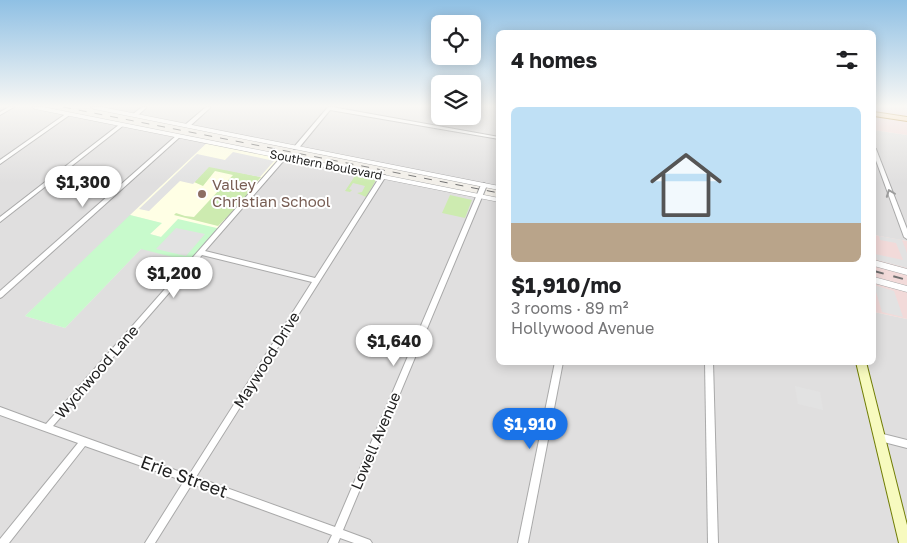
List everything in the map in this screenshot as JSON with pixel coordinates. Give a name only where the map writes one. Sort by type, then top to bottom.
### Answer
[{"type":"main road","points":[[862,365],[905,543]]},
{"type":"street","points":[[0,162],[43,132]]},
{"type":"street","points":[[0,220],[113,132]]},
{"type":"street","name":"Southern Boulevard","points":[[160,132],[383,176],[478,198],[496,200]]},
{"type":"street","name":"Southern Boulevard","points":[[221,132],[496,187]]},
{"type":"street","points":[[296,148],[309,132]]},
{"type":"street","points":[[468,132],[496,137]]},
{"type":"street","points":[[0,295],[179,136]]},
{"type":"street","points":[[876,154],[907,237]]},
{"type":"street","name":"Wychwood Lane","points":[[48,428],[284,157]]},
{"type":"street","name":"Maywood Drive","points":[[150,543],[383,176]]},
{"type":"street","name":"Lowell Avenue","points":[[333,543],[484,185]]},
{"type":"street","points":[[200,252],[316,281]]},
{"type":"street","points":[[876,264],[907,272]]},
{"type":"street","points":[[876,281],[907,290]]},
{"type":"street","points":[[523,543],[558,365]]},
{"type":"street","points":[[709,365],[713,543]]},
{"type":"street","name":"Erie Street","points":[[0,411],[367,543]]},
{"type":"street","points":[[879,437],[907,444]]},
{"type":"street","points":[[3,543],[84,441]]},
{"type":"shaded area","points":[[0,132],[160,132],[208,142],[25,316],[65,328],[141,249],[284,157],[496,199],[496,365],[876,365],[876,312],[907,319],[907,543],[0,543]]},
{"type":"shaded area","points":[[221,132],[496,132],[496,187]]},
{"type":"shaded area","points":[[876,132],[907,135],[907,241],[876,235]]},
{"type":"shaded area","points":[[889,132],[907,132],[907,135]]},
{"type":"shaded area","name":"Valley Christian School","points":[[208,142],[284,157],[221,229],[161,237],[150,234],[161,223],[130,215]]},
{"type":"shaded area","points":[[233,152],[274,161],[260,177],[209,167],[193,184],[180,181],[149,211],[139,209],[197,154],[225,160]]},
{"type":"shaded area","points":[[176,228],[205,234],[186,256],[156,249]]},
{"type":"shaded area","points":[[876,235],[907,241],[907,319],[876,312]]},
{"type":"shaded area","points":[[879,236],[902,240],[907,253],[907,268],[877,260],[876,254],[903,260],[896,243],[880,240]]},
{"type":"shaded area","points":[[876,286],[894,291],[903,317],[882,312]]},
{"type":"shaded area","points":[[795,386],[820,392],[823,410],[798,404]]},
{"type":"green space","points":[[209,166],[261,177],[255,184],[259,185],[228,220],[225,219],[218,226],[174,215],[176,213],[194,217],[233,175],[215,171],[203,186],[194,182]]},
{"type":"green space","points":[[355,176],[376,180],[366,197],[357,193],[362,192],[365,186],[353,183],[349,189],[352,190],[350,192],[345,191]]},
{"type":"green space","points":[[450,195],[472,200],[465,218],[442,213]]},
{"type":"green space","points":[[130,215],[162,223],[150,234],[161,237],[178,219],[221,229],[192,262],[141,249],[65,328],[25,316]]},
{"type":"railway","points":[[191,132],[496,192]]},
{"type":"railway","points":[[876,272],[907,280]]},
{"type":"place","name":"Valley Christian School","points":[[202,194]]}]
